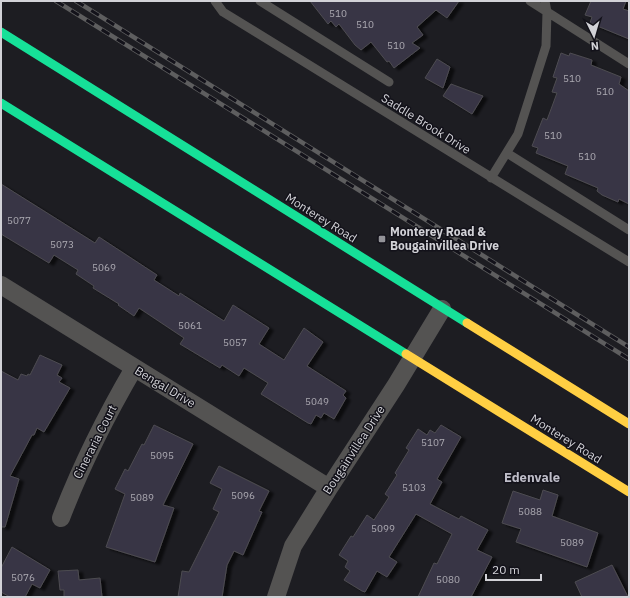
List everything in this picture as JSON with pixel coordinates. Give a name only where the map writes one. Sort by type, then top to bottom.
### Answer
[{"type":"main road","name":"Monterey Road","points":[[1,32],[442,309],[629,424]]},
{"type":"main road","name":"Monterey Road","points":[[1,103],[629,492]]},
{"type":"street","name":"Bengal Drive","points":[[1,286],[329,488]]},
{"type":"street","name":"Bougainvillea Drive","points":[[276,597],[293,546],[442,309]]},
{"type":"street","name":"Cineraria Court","points":[[61,518],[77,476],[114,402],[134,368]]},
{"type":"lane","name":"Saddle Brook Drive","points":[[215,1],[223,12],[629,262]]},
{"type":"lane","points":[[260,1],[389,82]]},
{"type":"lane","points":[[530,1],[629,64]]},
{"type":"lane","points":[[491,178],[518,134],[546,46],[547,12],[545,1]]},
{"type":"lane","points":[[507,153],[629,230]]},
{"type":"building","points":[[310,1],[459,1],[447,18],[436,10],[417,27],[423,35],[412,43],[420,48],[394,68],[389,61],[387,62],[371,42],[361,50],[355,45],[339,24],[336,27],[331,21],[328,24]]},
{"type":"building","points":[[591,1],[626,1],[623,9],[629,11],[629,39],[590,23],[592,17],[585,15]]},
{"type":"building","points":[[561,53],[569,56],[570,53],[592,60],[591,65],[621,77],[619,84],[629,91],[629,204],[619,199],[618,202],[602,195],[597,191],[598,188],[565,174],[568,166],[536,153],[538,148],[532,146],[543,118],[547,120],[557,93],[552,92],[557,78],[553,77]]},
{"type":"building","points":[[437,59],[450,67],[443,88],[425,78]]},
{"type":"building","points":[[451,84],[483,96],[472,114],[443,96]]},
{"type":"building","points":[[1,184],[95,243],[99,237],[157,275],[154,280],[179,296],[180,293],[224,321],[233,305],[269,328],[259,344],[284,360],[304,328],[323,342],[307,366],[346,391],[343,395],[346,398],[334,419],[324,413],[321,418],[316,415],[311,424],[308,423],[261,394],[268,383],[244,368],[239,376],[222,365],[220,368],[180,344],[184,338],[139,308],[134,316],[118,305],[119,304],[93,288],[94,286],[76,274],[78,270],[54,255],[49,263],[1,234]]},
{"type":"building","points":[[40,355],[62,365],[57,375],[62,378],[59,382],[70,388],[44,432],[37,428],[34,435],[32,435],[10,476],[19,479],[5,527],[1,527],[1,371],[18,380],[21,374],[27,376],[28,374],[30,375]]},
{"type":"building","points":[[154,425],[193,444],[163,505],[174,508],[155,562],[106,547],[125,494],[115,489],[125,469],[128,471],[142,444],[144,445]]},
{"type":"building","points":[[441,425],[461,437],[437,479],[442,482],[430,504],[459,519],[461,516],[488,530],[477,550],[492,557],[471,597],[418,597],[434,563],[437,564],[452,534],[416,514],[389,557],[397,562],[387,577],[377,571],[365,592],[362,591],[344,580],[350,571],[345,567],[348,561],[339,555],[367,515],[374,520],[389,497],[385,494],[397,475],[395,473],[409,450],[406,448],[418,429],[427,435],[430,430],[435,433]]},
{"type":"building","points":[[219,466],[269,491],[259,511],[262,512],[243,555],[234,551],[227,565],[222,597],[178,597],[182,571],[189,572],[219,512],[213,509],[222,489],[210,483]]},
{"type":"building","points":[[543,490],[558,495],[552,516],[598,533],[587,567],[516,542],[521,529],[502,523],[513,491],[540,500]]},
{"type":"building","points":[[12,547],[50,570],[40,588],[32,584],[25,597],[10,597],[1,592],[1,568]]},
{"type":"building","points":[[612,565],[628,597],[582,597],[575,582]]},
{"type":"building","points":[[78,570],[79,580],[100,578],[102,597],[64,597],[64,590],[60,590],[58,571]]},
{"type":"railway","points":[[56,1],[629,359]]},
{"type":"railway","points":[[76,1],[629,347]]},
{"type":"traffic: fast","points":[[1,32],[467,323]]},
{"type":"traffic: fast","points":[[1,103],[406,354]]},
{"type":"traffic: slow","points":[[467,323],[629,424]]},
{"type":"traffic: slow","points":[[406,354],[629,492]]},
{"type":"place","name":"Monterey Road & Bougainvillea Drive","points":[[382,239]]},
{"type":"district","name":"Edenvale","points":[[532,477]]}]
